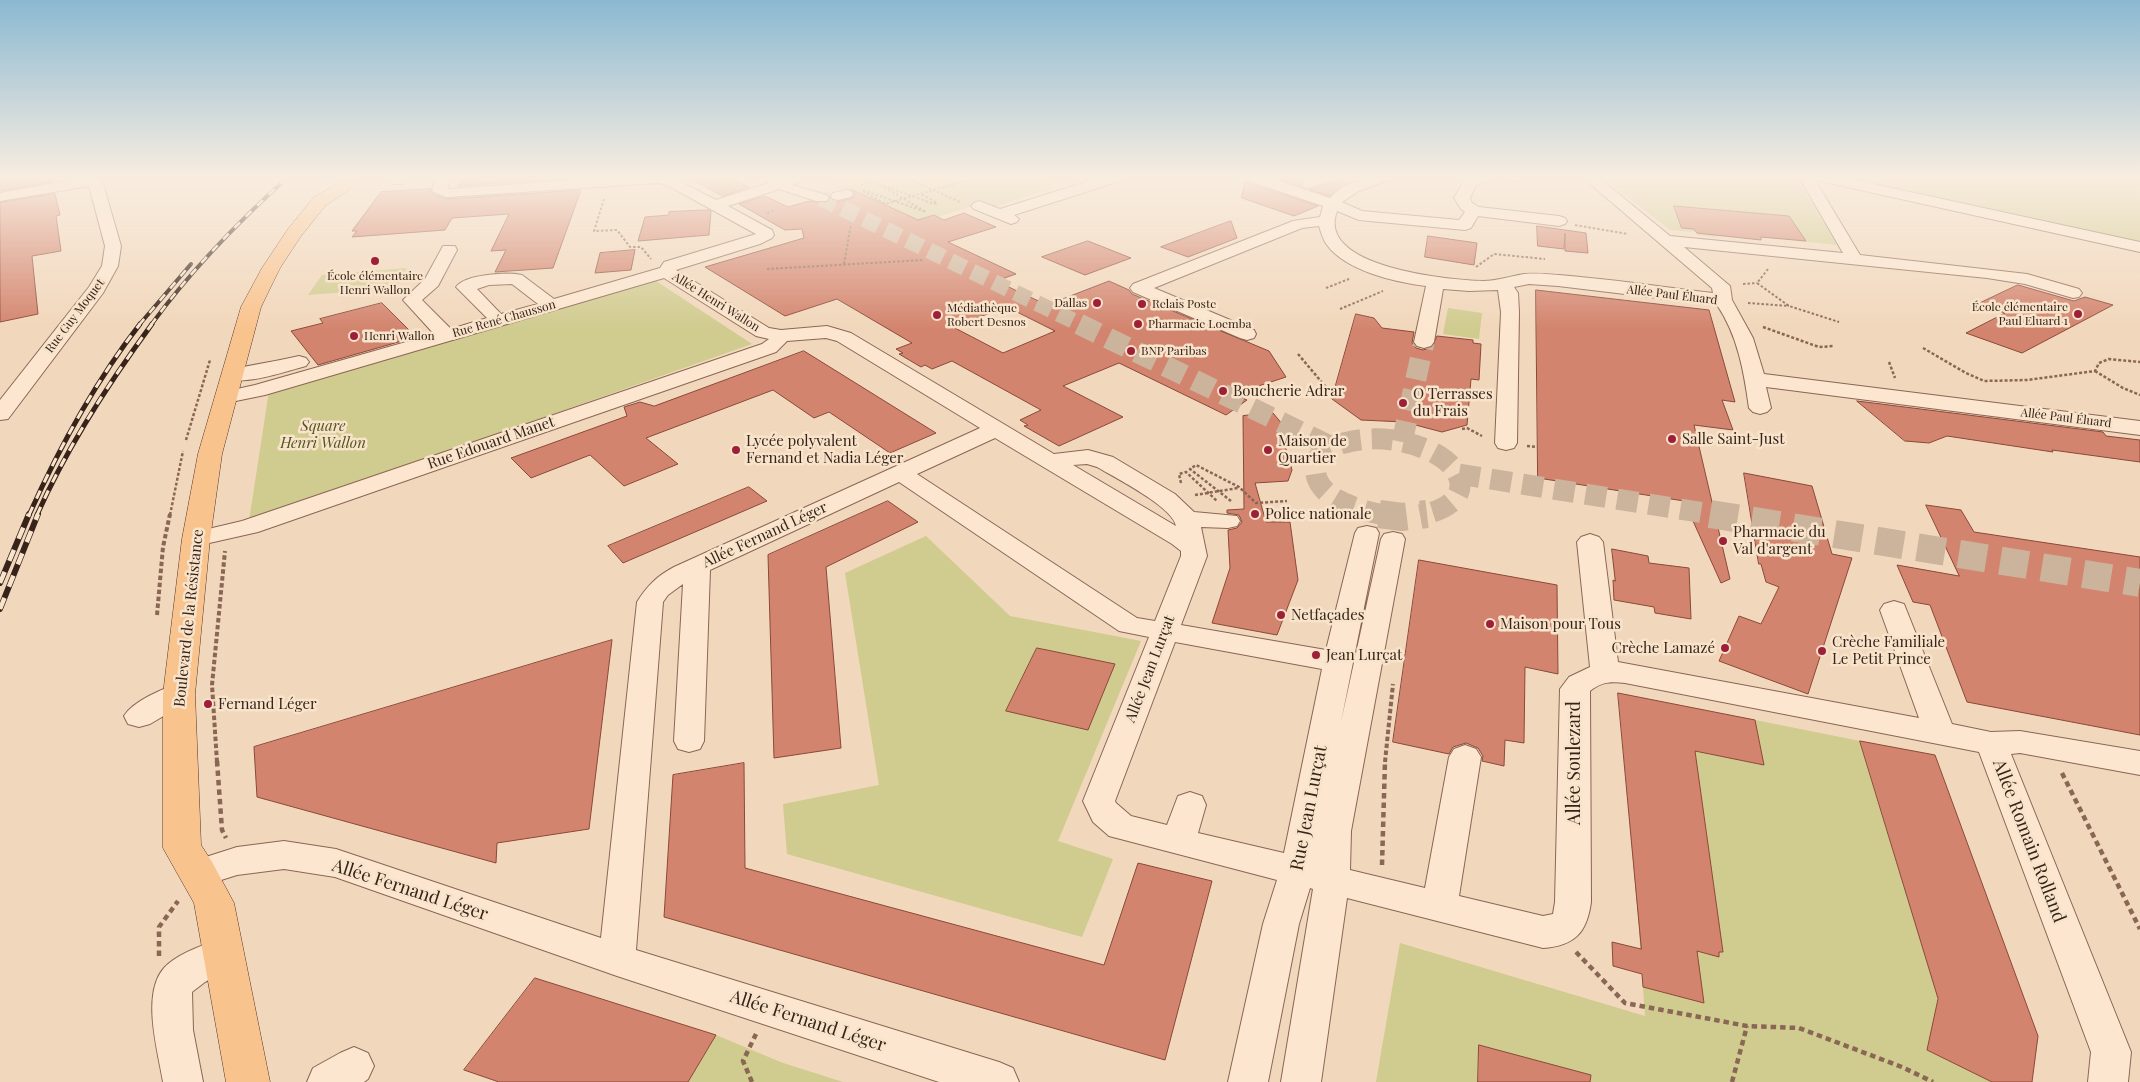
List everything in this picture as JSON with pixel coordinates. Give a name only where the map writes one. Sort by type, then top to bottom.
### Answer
[{"type":"main road","name":"Boulevard de la Résistance","points":[[248,1082],[214,903],[199,872],[182,848],[180,694],[196,539],[210,454],[251,307],[270,268],[298,227]]},
{"type":"street","name":"Rue Guy Moquet","points":[[0,414],[97,289],[110,266],[113,246],[108,227]]},
{"type":"street","name":"Allée Henri Wallon","points":[[668,269],[754,242],[766,235],[757,227]]},
{"type":"street","points":[[1247,334],[1139,288],[1290,227]]},
{"type":"street","name":"Allée Paul Éluard","points":[[1327,227],[1331,241],[1366,270],[1435,284],[1504,285],[1533,279],[1723,300],[1735,316],[1751,358],[1754,378],[2140,428]]},
{"type":"street","points":[[1650,227],[1721,286],[1723,300]]},
{"type":"street","points":[[1836,227],[1855,260]]},
{"type":"street","points":[[2049,227],[2140,247]]},
{"type":"street","points":[[1665,240],[2027,279],[2073,293]]},
{"type":"street","points":[[447,336],[412,300],[432,282],[449,250]]},
{"type":"street","name":"Allée Henri Wallon","points":[[668,269],[763,332],[781,336]]},
{"type":"street","name":"Rue René Chausson","points":[[226,397],[258,391],[551,306],[668,269]]},
{"type":"street","points":[[492,314],[465,287],[487,280],[516,279],[551,306]]},
{"type":"street","points":[[1424,342],[1435,284]]},
{"type":"street","points":[[1504,285],[1509,292],[1510,312],[1506,443]]},
{"type":"street","points":[[781,336],[827,332],[844,337],[1180,539],[1193,549]]},
{"type":"street","name":"Rue Edouard Manet","points":[[196,539],[258,523],[760,351],[774,345],[781,336]]},
{"type":"street","points":[[232,375],[272,369],[299,362]]},
{"type":"street","points":[[1754,378],[1760,408]]},
{"type":"street","name":"Allée Fernand Léger","points":[[617,960],[650,602],[660,587],[697,566],[996,429]]},
{"type":"street","points":[[1048,461],[1088,458],[1105,462],[1175,497],[1187,519],[1193,549]]},
{"type":"street","points":[[901,473],[1129,625],[1165,633],[1338,662]]},
{"type":"street","points":[[1187,519],[1226,510]]},
{"type":"street","name":"Rue Jean Lurçat","points":[[1248,1082],[1281,924],[1314,876],[1334,831],[1380,536],[1338,662],[1314,876],[1301,1082]]},
{"type":"street","points":[[1590,542],[1606,672]]},
{"type":"street","name":"Allée Jean Lurçat","points":[[1193,549],[1194,556],[1099,801],[1102,811],[1121,827],[1314,876]]},
{"type":"street","points":[[689,741],[697,566]]},
{"type":"street","points":[[1894,610],[1940,734]]},
{"type":"street","name":"Allée Soulezard","points":[[1557,932],[1571,918],[1573,902],[1574,689],[1579,684],[1606,672],[1625,673],[1991,743]]},
{"type":"street","points":[[140,716],[180,694]]},
{"type":"street","name":"Allée Romain Rolland","points":[[2108,1082],[2111,1052],[1991,743],[2020,742],[2140,763]]},
{"type":"street","points":[[1439,907],[1465,757]]},
{"type":"street","points":[[1178,842],[1190,805]]},
{"type":"street","name":"Allée Fernand Léger","points":[[199,872],[237,861],[284,854],[336,863],[617,960],[999,1082]]},
{"type":"street","points":[[1314,876],[1543,932],[1557,932]]},
{"type":"street","points":[[183,1082],[170,999],[176,982],[190,971],[223,954]]},
{"type":"path","points":[[595,227],[594,232],[617,230],[630,247],[639,247],[656,263],[668,269]]},
{"type":"path","points":[[844,264],[850,227]]},
{"type":"path","points":[[1595,227],[1631,234]]},
{"type":"path","points":[[1750,249],[1751,256],[1768,269],[1757,283],[1789,306]]},
{"type":"path","points":[[767,269],[924,260]]},
{"type":"path","points":[[1326,288],[1366,270],[1383,290],[1382,294],[1340,308]]},
{"type":"path","points":[[1723,300],[1789,306],[1839,322]]},
{"type":"path","points":[[1735,316],[1819,347],[1834,346]]},
{"type":"path","points":[[1923,348],[1966,373],[1984,381],[2027,380],[2095,371],[2123,388],[2140,395]]},
{"type":"path","points":[[1298,354],[1330,392]]},
{"type":"path","points":[[2095,371],[2099,363],[2109,360],[2140,362]]},
{"type":"path","points":[[1462,429],[1467,428],[1480,435]]},
{"type":"path","points":[[1239,487],[1218,491],[1208,494],[1175,497],[1179,474],[1186,472],[1208,494],[1226,510],[1235,505],[1218,491],[1190,469],[1196,465],[1239,487],[1256,503],[1287,502]]},
{"type":"path","points":[[1381,893],[1386,743],[1394,676]]},
{"type":"path","points":[[2048,746],[2140,928]]},
{"type":"path","points":[[170,999],[160,989],[159,927],[199,872]]},
{"type":"path","points":[[1557,932],[1625,1004],[1747,1026],[1799,1028],[1902,1067],[1933,1082]]},
{"type":"path","points":[[752,1082],[743,1061],[768,1008]]},
{"type":"path","points":[[1732,1082],[1747,1026]]},
{"type":"green space","points":[[1667,227],[1826,227],[1837,245],[1761,237],[1761,240],[1716,237],[1697,235],[1696,232],[1670,230]]},
{"type":"green space","points":[[2071,227],[2140,227],[2140,243]]},
{"type":"green space","points":[[407,268],[396,288],[308,295],[322,275]]},
{"type":"green space","name":"Square Henri Wallon","points":[[653,279],[752,344],[249,521],[269,391]]},
{"type":"green space","points":[[1448,308],[1482,313],[1479,339],[1443,334]]},
{"type":"green space","points":[[926,536],[1010,616],[1141,641],[1058,841],[1113,859],[1082,937],[787,854],[783,804],[879,785],[845,573]]},
{"type":"green space","points":[[1755,720],[1860,741],[1938,999],[1928,1050],[1992,1082],[1376,1082],[1400,943],[1645,1016],[1639,932],[1703,948],[1704,953],[1719,957],[1719,952],[1723,952],[1695,751],[1764,765]]},
{"type":"green space","points":[[716,1035],[783,1063],[843,1082],[688,1082]]},
{"type":"building","points":[[0,227],[58,227],[61,251],[32,256],[38,314],[0,322]]},
{"type":"building","points":[[355,227],[446,227],[445,230],[352,237],[357,231],[352,231]]},
{"type":"building","points":[[502,227],[568,227],[553,268],[495,272],[506,250],[491,251]]},
{"type":"building","points":[[642,227],[710,227],[709,235],[638,241]]},
{"type":"building","points":[[781,227],[994,227],[948,242],[1016,274],[996,281],[1047,305],[1109,281],[1129,290],[1132,294],[1269,351],[1286,377],[1234,394],[1247,400],[1226,415],[1119,363],[1063,386],[1123,417],[1059,446],[1024,426],[1028,425],[1020,420],[1041,410],[952,361],[932,369],[925,365],[921,367],[899,354],[903,353],[896,349],[912,343],[837,299],[785,316],[705,267],[804,238],[802,229],[785,230]],"holes":[[[1007,307],[1055,331],[1003,353],[953,327]]]},
{"type":"building","points":[[1214,227],[1233,227],[1237,238],[1188,257],[1161,247]]},
{"type":"building","points":[[1537,227],[1547,227],[1586,233],[1588,253],[1565,251],[1565,233],[1564,249],[1538,246]]},
{"type":"building","points":[[1797,227],[1806,241],[1761,237],[1761,240],[1697,233],[1694,229],[1682,228]]},
{"type":"building","points":[[1428,236],[1477,243],[1474,265],[1425,257]]},
{"type":"building","points":[[1088,241],[1131,258],[1085,275],[1042,257]]},
{"type":"building","points":[[635,250],[631,270],[595,273],[600,253]]},
{"type":"building","points":[[2018,285],[2074,301],[2085,297],[2113,305],[2022,353],[1966,333],[2005,313],[1978,304]]},
{"type":"building","points":[[1536,290],[1709,310],[1735,402],[1722,400],[1733,430],[1694,425],[1730,579],[1721,583],[1684,501],[1538,478]]},
{"type":"building","name":"Henri Wallon","points":[[382,303],[416,337],[318,365],[291,331],[323,323],[320,319]]},
{"type":"building","points":[[1356,314],[1374,318],[1382,328],[1414,332],[1412,343],[1416,348],[1423,350],[1432,347],[1437,336],[1473,340],[1473,343],[1481,344],[1479,380],[1471,379],[1467,425],[1442,432],[1404,422],[1361,420],[1332,399]]},
{"type":"building","points":[[804,351],[936,433],[890,453],[829,412],[814,418],[773,390],[646,438],[678,464],[624,486],[590,455],[531,478],[511,458],[627,416],[624,407],[640,402],[654,406]]},
{"type":"building","points":[[1857,401],[2103,432],[2106,436],[2140,440],[2140,462],[2052,450],[2053,452],[1947,436],[1929,443],[1905,441]]},
{"type":"building","points":[[1273,413],[1283,425],[1284,442],[1292,470],[1288,481],[1255,483],[1266,522],[1290,522],[1298,580],[1277,635],[1212,623],[1230,568],[1228,530],[1237,528],[1242,522],[1239,515],[1227,513],[1227,510],[1244,509],[1243,416]]},
{"type":"building","points":[[1744,473],[1812,486],[1832,554],[1852,558],[1808,694],[1719,661],[1739,616],[1761,624],[1779,587],[1766,582],[1761,564],[1759,564]]},
{"type":"building","points":[[749,487],[767,501],[623,563],[608,546]]},
{"type":"building","points":[[888,501],[918,522],[826,567],[841,748],[774,758],[768,555]]},
{"type":"building","points":[[1926,505],[1961,510],[1974,532],[2140,557],[2140,735],[1967,702],[1930,605],[1913,602],[1897,565],[1959,576]]},
{"type":"building","points":[[1612,549],[1648,556],[1649,563],[1689,568],[1691,619],[1655,613],[1654,607],[1614,600],[1613,580],[1615,581]]},
{"type":"building","points":[[1419,560],[1557,585],[1558,674],[1525,667],[1524,743],[1505,740],[1504,766],[1482,761],[1483,756],[1478,748],[1466,743],[1453,747],[1449,754],[1393,742]]},
{"type":"building","points":[[612,640],[589,829],[497,843],[496,863],[257,797],[254,747]]},
{"type":"building","points":[[1037,648],[1115,664],[1088,730],[1006,711]]},
{"type":"building","points":[[1618,693],[1755,720],[1764,765],[1695,751],[1723,952],[1719,952],[1719,957],[1697,951],[1704,1003],[1643,987],[1642,974],[1613,966],[1612,942],[1641,949]]},
{"type":"building","points":[[1860,741],[1935,755],[2038,1036],[2032,1082],[1992,1082],[1927,1050],[1938,999]]},
{"type":"building","points":[[744,763],[745,868],[1104,965],[1138,863],[1212,881],[1165,1060],[664,917],[673,775]]},
{"type":"building","points":[[535,978],[716,1035],[688,1082],[499,1082],[464,1070]]},
{"type":"building","points":[[1479,1045],[1591,1075],[1590,1082],[1478,1082]]},
{"type":"tunnel","points":[[882,227],[1082,325]]},
{"type":"tunnel","points":[[1079,324],[1332,447]]},
{"type":"tunnel","points":[[1402,442],[1424,342]]},
{"type":"tunnel","points":[[1383,514],[1351,506],[1329,494],[1321,486],[1316,476],[1317,459],[1323,452],[1331,448],[1354,441],[1384,439],[1402,442]]},
{"type":"tunnel","points":[[1402,442],[1423,448],[1439,456],[1457,474],[1460,484],[1458,494],[1451,503],[1438,510],[1421,515]]},
{"type":"tunnel","points":[[1459,474],[1718,515]]},
{"type":"tunnel","points":[[1383,514],[1402,517],[1421,515]]},
{"type":"tunnel","points":[[1421,515],[1427,514]]},
{"type":"tunnel","points":[[1710,514],[2140,583]]},
{"type":"railway","points":[[151,325],[182,285],[235,227]]},
{"type":"railway","points":[[139,325],[191,264]]},
{"type":"railway","points":[[29,515],[79,416],[108,369],[140,324]]},
{"type":"railway","points":[[37,515],[61,465],[89,416],[152,324]]},
{"type":"railway","points":[[0,583],[29,514]]},
{"type":"railway","points":[[0,609],[38,514]]},
{"type":"place","name":"École élémentaire Henri Wallon","points":[[375,261]]},
{"type":"place","name":"Dallas","points":[[1097,303]]},
{"type":"place","name":"Relais Poste","points":[[1142,304]]},
{"type":"place","name":"École élémentaire Paul Eluard 1","points":[[2078,314]]},
{"type":"place","name":"Médiathèque Robert Desnos","points":[[937,315]]},
{"type":"place","name":"Pharmacie Loemba","points":[[1138,324]]},
{"type":"place","name":"Henri Wallon","points":[[354,336]]},
{"type":"place","name":"BNP Paribas","points":[[1131,351]]},
{"type":"place","name":"Boucherie Adrar","points":[[1223,391]]},
{"type":"place","name":"O Terrasses du Frais","points":[[1403,403]]},
{"type":"place","name":"Salle Saint-Just","points":[[1672,439]]},
{"type":"place","name":"Lycée polyvalent Fernand et Nadia Léger","points":[[736,450]]},
{"type":"place","name":"Maison de Quartier","points":[[1268,450]]},
{"type":"place","name":"Police nationale","points":[[1255,514]]},
{"type":"place","name":"Pharmacie du Val d'argent","points":[[1723,541]]},
{"type":"place","name":"Netfaçades","points":[[1281,615]]},
{"type":"place","name":"Maison pour Tous","points":[[1490,624]]},
{"type":"place","name":"Crèche Lamazé","points":[[1725,648]]},
{"type":"place","name":"Crèche Familiale Le Petit Prince","points":[[1822,651]]},
{"type":"place","name":"Jean Lurçat","points":[[1316,655]]},
{"type":"place","name":"Fernand Léger","points":[[208,704]]}]
